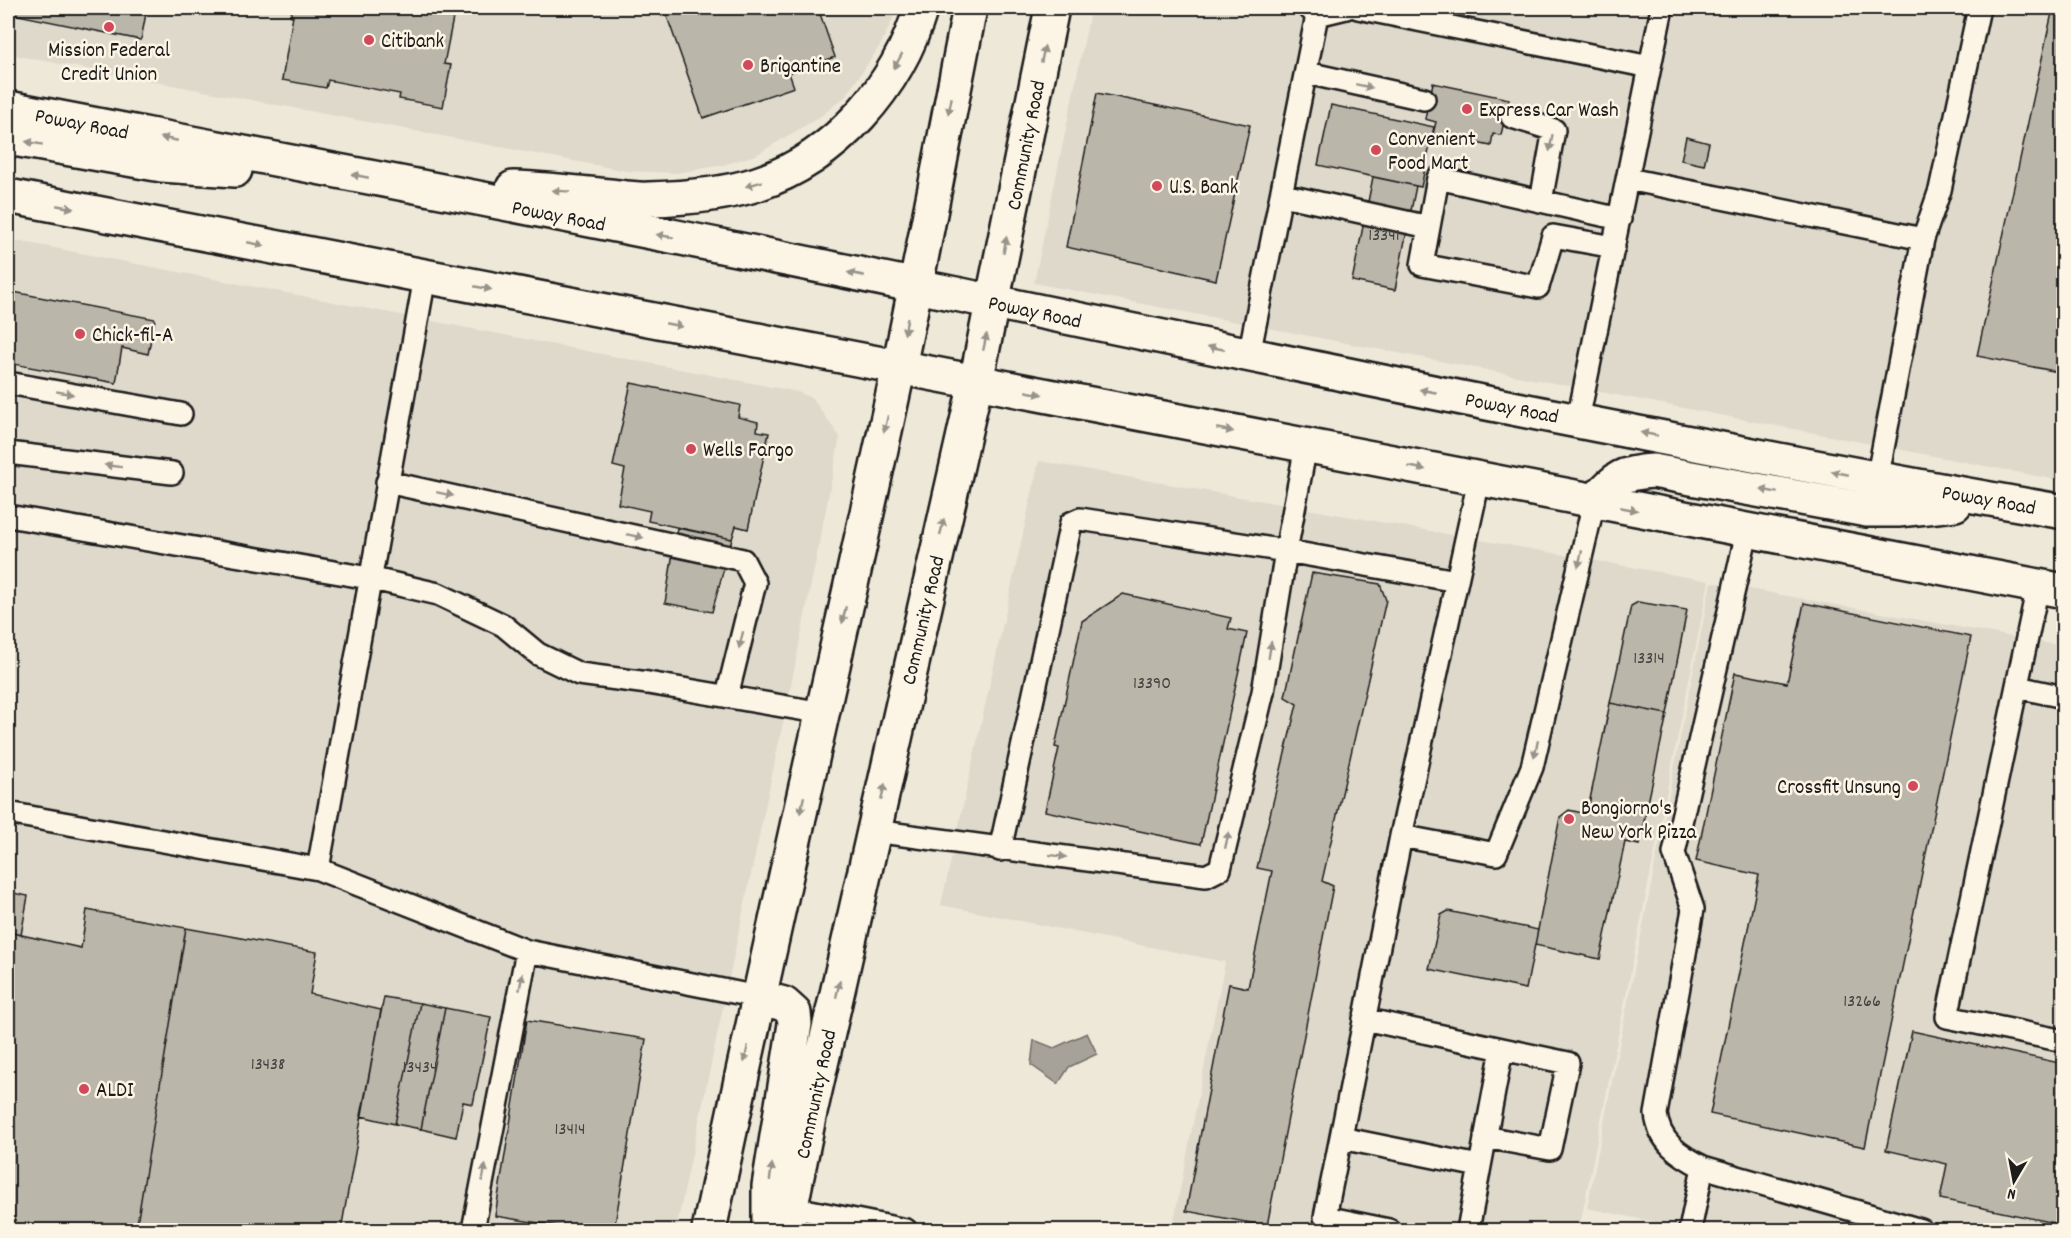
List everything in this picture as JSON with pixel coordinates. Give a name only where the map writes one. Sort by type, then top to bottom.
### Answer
[{"type":"main road","points":[[418,186],[480,186],[647,199],[714,194],[758,184],[800,164],[830,144],[860,117],[893,72],[914,32],[921,8]]},
{"type":"main road","points":[[711,1227],[758,997],[899,367],[970,8]]},
{"type":"main road","name":"Community Road","points":[[782,1223],[994,302],[1052,8]]},
{"type":"main road","name":"Poway Road","points":[[8,108],[418,186],[1877,480],[2064,512]]},
{"type":"main road","points":[[8,138],[162,165],[251,171],[321,168]]},
{"type":"main road","points":[[8,196],[1747,532],[2055,586]]},
{"type":"main road","points":[[1594,502],[1614,481],[1628,473],[1653,471],[1867,510],[1898,510],[1993,500]]},
{"type":"main road","points":[[758,997],[784,1004],[794,1013],[790,1069],[770,1175],[767,1209],[782,1223]]},
{"type":"lane","points":[[1249,355],[1307,73],[1313,11],[1346,8]]},
{"type":"lane","points":[[1358,8],[1650,67]]},
{"type":"lane","points":[[1578,420],[1662,8]]},
{"type":"lane","points":[[1877,480],[1923,238],[1940,190],[1979,8]]},
{"type":"lane","points":[[1307,73],[1424,99]]},
{"type":"lane","points":[[1512,117],[1554,129],[1541,201]]},
{"type":"lane","points":[[1614,247],[1553,236],[1538,287],[1422,265],[1438,178],[1620,219]]},
{"type":"lane","points":[[1628,179],[1923,238]]},
{"type":"lane","points":[[1283,195],[1429,227]]},
{"type":"lane","points":[[318,869],[425,277]]},
{"type":"lane","points":[[8,383],[181,414]]},
{"type":"lane","points":[[874,831],[1000,850],[1206,876],[1220,868],[1263,692],[1306,446]]},
{"type":"lane","points":[[8,453],[172,473]]},
{"type":"lane","points":[[1389,1230],[1325,1216],[1401,836],[1479,480]]},
{"type":"lane","points":[[387,482],[743,560],[755,583],[727,696]]},
{"type":"lane","points":[[1401,836],[1496,854],[1532,767],[1594,502]]},
{"type":"lane","points":[[8,516],[369,578],[438,594],[503,625],[538,654],[579,674],[822,713]]},
{"type":"lane","points":[[1000,850],[1071,523],[1080,519],[1286,550],[1457,581]]},
{"type":"lane","points":[[1747,532],[1674,853],[1693,909],[1656,1114],[1657,1128],[1665,1140],[1682,1156],[1703,1167],[1921,1230]]},
{"type":"lane","points":[[2055,586],[2017,687],[1947,1017],[2064,1041]]},
{"type":"lane","points":[[2017,687],[2064,697]]},
{"type":"lane","points":[[8,813],[318,869],[527,951],[758,997]]},
{"type":"lane","points":[[473,1230],[527,951]]},
{"type":"lane","points":[[1364,1019],[1568,1063],[1550,1149],[1485,1137]]},
{"type":"lane","points":[[1468,1230],[1502,1049]]},
{"type":"lane","points":[[1341,1138],[1479,1166]]},
{"type":"lane","points":[[1690,1230],[1703,1167]]},
{"type":"lane","points":[[782,1223],[906,1230]]},
{"type":"shaded area","points":[[8,8],[898,8],[881,44],[846,96],[821,116],[756,155],[723,165],[676,173],[627,171],[8,54]]},
{"type":"shaded area","points":[[1091,8],[2063,8],[2063,481],[1034,283]]},
{"type":"shaded area","points":[[8,239],[798,392],[812,398],[840,437],[796,661],[676,1230],[8,1230]]},
{"type":"shaded area","points":[[1039,461],[1709,581],[1579,1230],[1172,1230],[1225,962],[941,905]]},
{"type":"shaded area","points":[[1711,582],[2063,646],[2063,1230],[1692,1230],[1587,1208]]},
{"type":"shaded area","points":[[1087,1033],[1097,1054],[1069,1067],[1058,1084],[1031,1065],[1034,1040],[1054,1048]]},
{"type":"building","name":"Mission Federal Credit Union","points":[[8,8],[147,8],[141,40],[8,13]]},
{"type":"building","name":"Citibank","points":[[292,8],[455,8],[444,64],[451,65],[443,107],[399,99],[400,94],[328,80],[326,88],[282,80],[293,16],[291,16]]},
{"type":"building","name":"Brigantine","points":[[664,8],[818,8],[835,57],[789,73],[794,87],[703,118]]},
{"type":"building","points":[[2053,8],[2064,8],[2064,373],[1977,356]]},
{"type":"building","name":"Express Car Wash","points":[[1433,83],[1509,99],[1501,135],[1493,134],[1491,146],[1433,134],[1436,122],[1425,119]]},
{"type":"building","name":"U.S. Bank","points":[[1097,93],[1250,125],[1216,280],[1066,247]]},
{"type":"building","name":"Convenient Food Mart","points":[[1331,105],[1434,127],[1421,187],[1318,165]]},
{"type":"building","points":[[1686,137],[1709,143],[1704,165],[1681,160]]},
{"type":"building","points":[[1373,177],[1416,186],[1395,290],[1352,281]]},
{"type":"building","name":"Chick-fil-A","points":[[8,291],[155,319],[148,354],[122,348],[116,383],[8,363]]},
{"type":"building","name":"Wells Fargo","points":[[631,383],[740,405],[738,417],[758,422],[757,431],[769,433],[748,529],[736,526],[732,539],[648,521],[650,511],[618,504],[625,469],[613,466]]},
{"type":"building","points":[[677,528],[732,539],[712,612],[665,603]]},
{"type":"building","points":[[1312,573],[1380,584],[1386,600],[1322,881],[1333,886],[1267,1226],[1186,1211],[1229,984],[1248,988],[1272,871],[1257,868],[1297,704],[1285,697]]},
{"type":"building","points":[[1123,594],[1231,618],[1228,629],[1247,633],[1201,844],[1045,811],[1059,748],[1055,747],[1082,621]]},
{"type":"building","points":[[1638,602],[1687,610],[1667,714],[1610,703],[1631,606]]},
{"type":"building","points":[[1804,603],[1971,637],[1865,1147],[1710,1114],[1759,875],[1696,861],[1735,673],[1787,683]]},
{"type":"building","points":[[1610,703],[1667,714],[1639,845],[1625,842],[1600,959],[1535,945],[1560,817],[1569,810],[1587,814]]},
{"type":"building","points":[[8,892],[28,896],[21,935],[8,932]]},
{"type":"building","name":"ALDI","points":[[87,910],[186,928],[136,1230],[8,1230],[8,932],[81,948]]},
{"type":"building","points":[[1448,911],[1538,930],[1526,989],[1429,969],[1441,915]]},
{"type":"building","points":[[186,928],[317,952],[310,994],[381,1010],[341,1230],[136,1230]]},
{"type":"building","points":[[384,997],[420,1003],[395,1124],[361,1116]]},
{"type":"building","points":[[420,1003],[445,1008],[421,1129],[395,1124]]},
{"type":"building","points":[[445,1008],[491,1017],[473,1104],[463,1102],[456,1137],[421,1129]]},
{"type":"building","points":[[527,1020],[646,1039],[614,1230],[583,1230],[495,1216]]},
{"type":"building","points":[[1912,1031],[2064,1064],[2064,1225],[1940,1199],[1947,1164],[1886,1150]]},
{"type":"place","name":"Mission Federal Credit Union","points":[[109,27]]},
{"type":"place","name":"Citibank","points":[[369,40]]},
{"type":"place","name":"Brigantine","points":[[748,65]]},
{"type":"place","name":"Express Car Wash","points":[[1467,109]]},
{"type":"place","name":"Convenient Food Mart","points":[[1376,150]]},
{"type":"place","name":"U.S. Bank","points":[[1157,186]]},
{"type":"place","name":"Chick-fil-A","points":[[80,334]]},
{"type":"place","name":"Wells Fargo","points":[[691,449]]},
{"type":"place","name":"Crossfit Unsung","points":[[1913,786]]},
{"type":"place","name":"Bongiorno's New York Pizza","points":[[1569,819]]},
{"type":"place","name":"ALDI","points":[[84,1089]]}]
